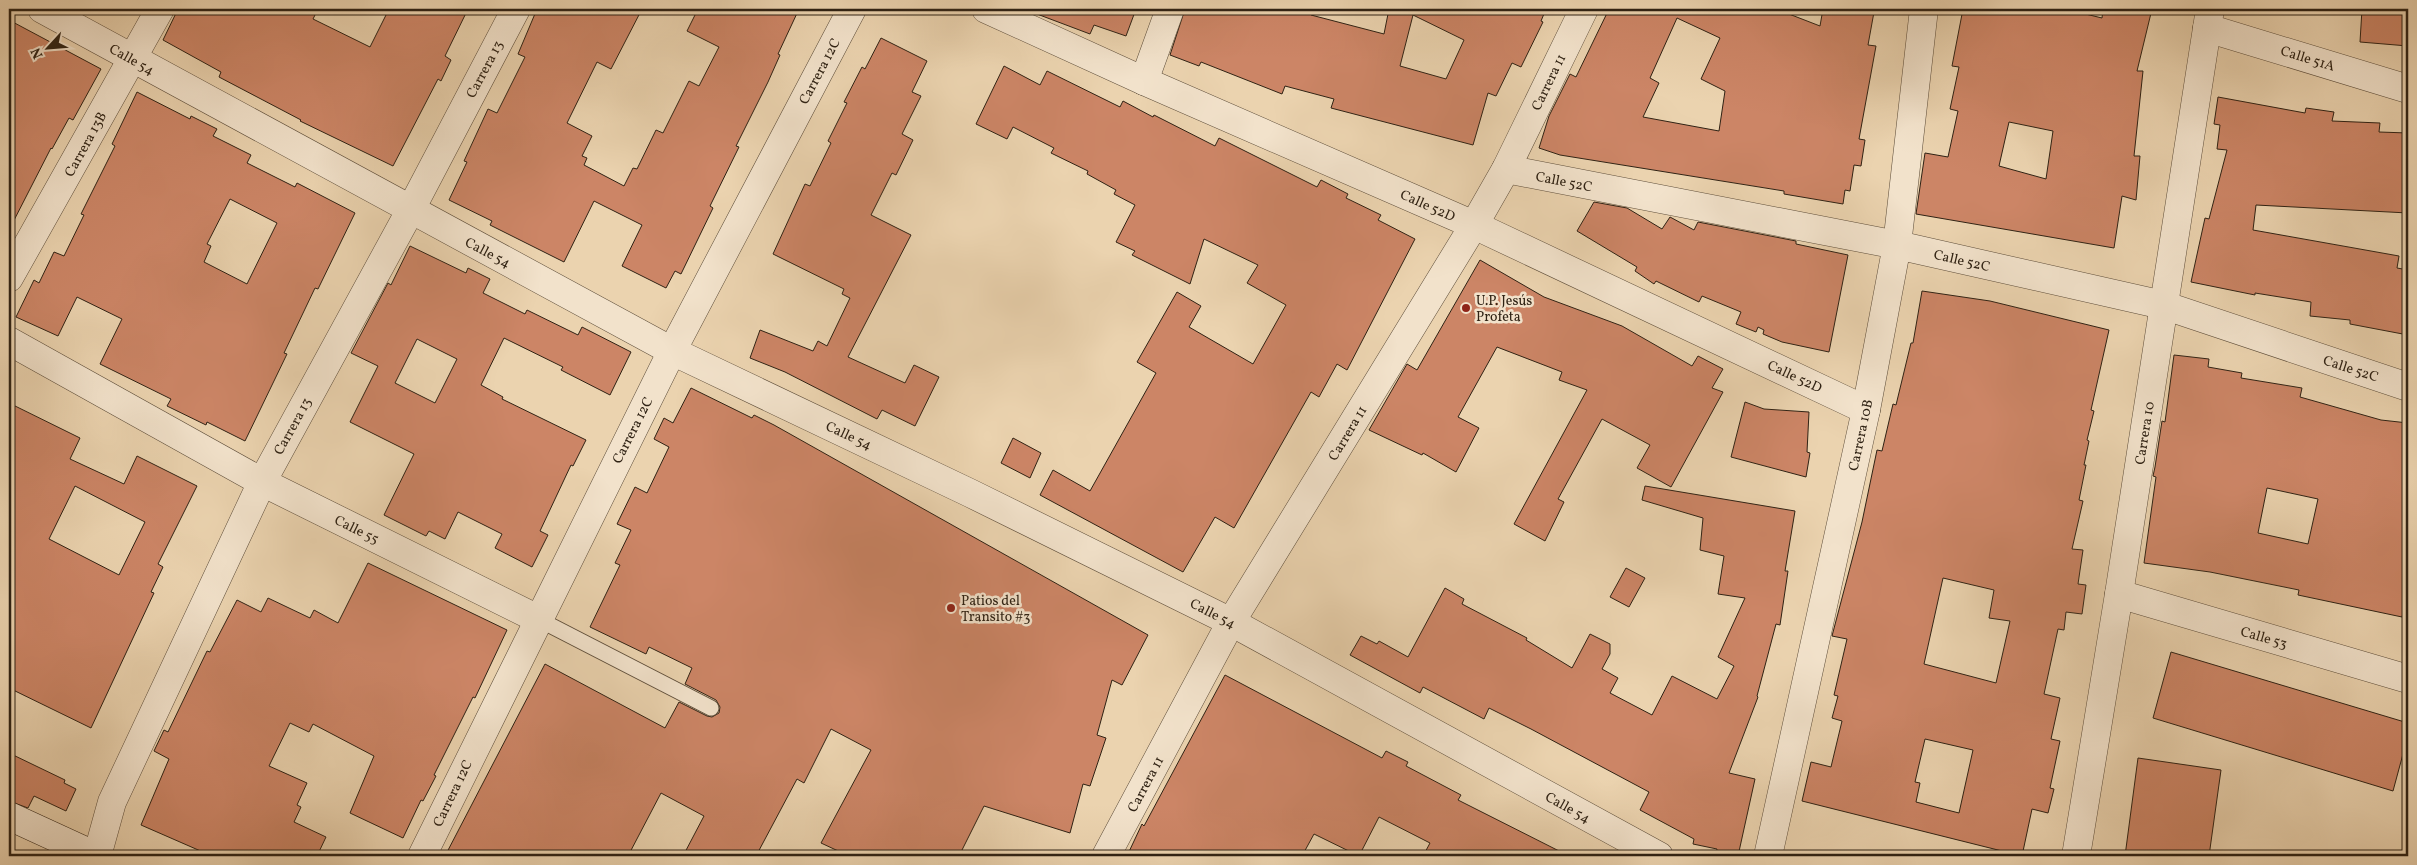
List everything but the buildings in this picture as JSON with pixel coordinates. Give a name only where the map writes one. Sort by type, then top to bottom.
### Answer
[{"type":"street","name":"Calle 54","points":[[42,9],[410,211],[672,351],[970,493],[1231,622],[1658,856]]},
{"type":"street","name":"Carrera 13B","points":[[9,278],[160,9]]},
{"type":"street","name":"Carrera 13","points":[[97,856],[112,802],[262,482],[410,211],[516,9]]},
{"type":"street","name":"Carrera 12C","points":[[422,856],[672,351],[852,9]]},
{"type":"street","name":"Calle 52D","points":[[986,9],[1144,81],[1474,225],[1866,410]]},
{"type":"street","points":[[1144,81],[1170,9]]},
{"type":"street","name":"Carrera 11","points":[[1106,856],[1231,622],[1506,170],[1584,9]]},
{"type":"street","name":"Carrera 10B","points":[[1768,856],[1866,410],[1898,245],[1924,9]]},
{"type":"street","name":"Calle 51A","points":[[2208,18],[2408,89]]},
{"type":"street","name":"Carrera 10","points":[[2076,856],[2119,594],[2208,18]]},
{"type":"street","name":"Calle 52C","points":[[1506,170],[1898,245],[2163,305],[2408,387]]},
{"type":"street","name":"Calle 55","points":[[9,341],[262,482],[538,619]]},
{"type":"street","name":"Calle 53","points":[[2119,594],[2408,679]]},
{"type":"street","points":[[9,816],[97,856]]},
{"type":"lane","name":"Calle 55","points":[[538,619],[711,708]]},
{"type":"place","name":"U.P. Jesús Profeta","points":[[1466,308]]},
{"type":"place","name":"Patios del Transito #3","points":[[951,608]]}]
